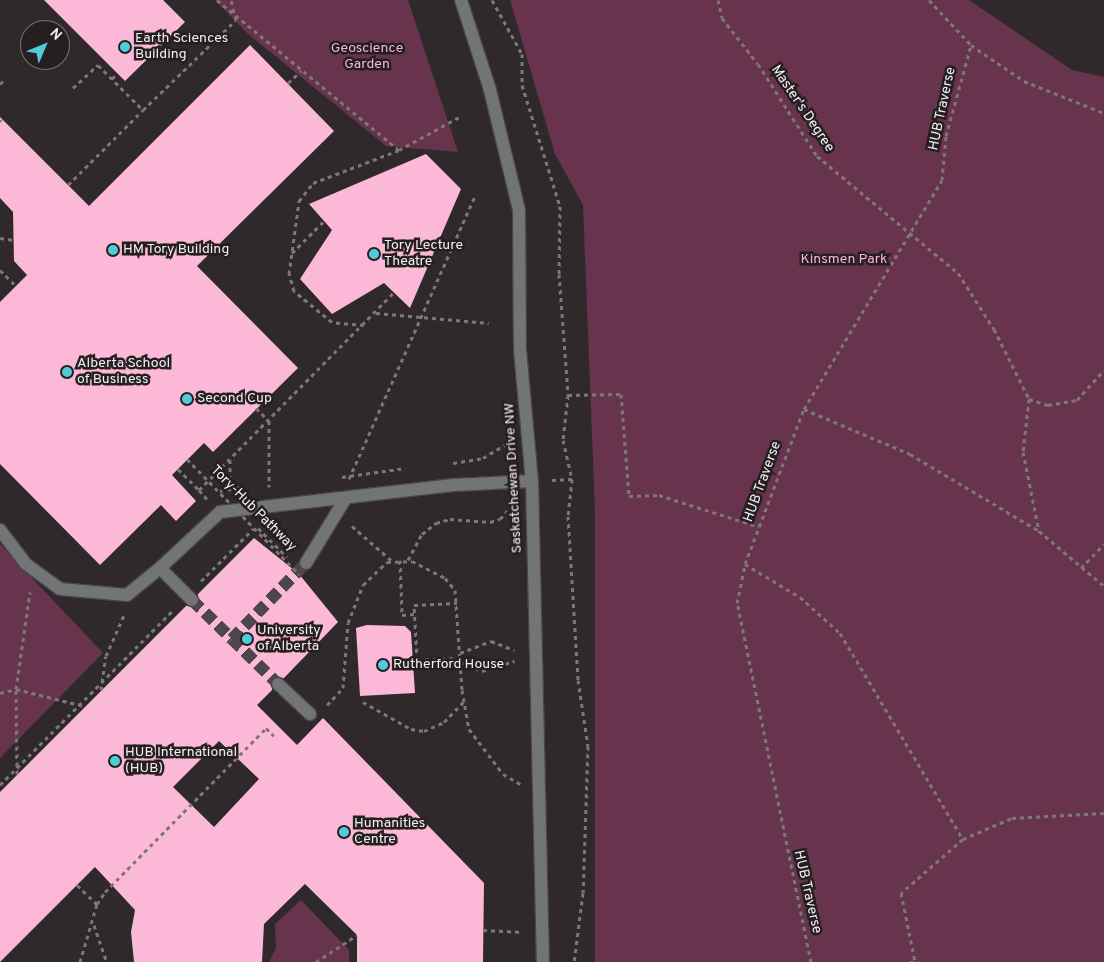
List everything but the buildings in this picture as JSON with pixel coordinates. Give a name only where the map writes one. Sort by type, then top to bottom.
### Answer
[{"type":"street","name":"Saskatchewan Drive NW","points":[[461,0],[490,90],[518,210],[520,350],[532,481],[544,932],[543,962]]},
{"type":"street","points":[[0,530],[37,575],[78,592],[127,595],[160,568],[220,512],[344,501],[455,485],[532,481]]},
{"type":"street","points":[[306,563],[344,501]]},
{"type":"street","points":[[160,568],[192,600]]},
{"type":"street","points":[[278,684],[310,714]]},
{"type":"path","points":[[217,0],[236,20],[400,150]]},
{"type":"path","points":[[231,0],[236,20]]},
{"type":"path","points":[[492,0],[522,54],[522,85],[560,206],[559,274],[568,394],[563,440],[572,479],[568,516],[576,651],[588,746],[583,893],[574,962]]},
{"type":"path","name":"Master's Degree","points":[[718,0],[722,18],[758,64],[817,156],[909,235],[958,273],[994,329],[1029,400]]},
{"type":"path","points":[[929,0],[971,45],[1024,81],[1104,113]]},
{"type":"path","points":[[68,185],[236,20]]},
{"type":"path","name":"HUB Traverse","points":[[810,962],[737,603],[746,564],[804,409],[942,180],[946,136],[971,45]]},
{"type":"path","points":[[73,88],[98,65],[143,110]]},
{"type":"path","points":[[288,83],[301,70]]},
{"type":"path","points":[[111,78],[117,73]]},
{"type":"path","points":[[0,84],[5,79]]},
{"type":"path","points":[[364,325],[332,322],[301,300],[290,282],[299,201],[313,183],[400,150],[461,116]]},
{"type":"path","points":[[344,501],[351,473],[476,194]]},
{"type":"path","points":[[292,254],[324,221]]},
{"type":"path","points":[[0,238],[14,240]]},
{"type":"path","points":[[0,270],[16,286]]},
{"type":"path","points":[[178,469],[199,490],[376,313],[394,292]]},
{"type":"path","points":[[376,313],[418,320],[489,323]]},
{"type":"path","points":[[1039,531],[1022,452],[1029,400],[1048,404],[1077,400],[1104,370]]},
{"type":"path","points":[[568,394],[621,394],[629,496],[659,496],[759,527]]},
{"type":"path","points":[[256,408],[269,421],[270,489]]},
{"type":"path","points":[[804,409],[910,454],[1039,531],[1104,586]]},
{"type":"path","name":"Tory-Hub Pathway","points":[[187,459],[299,574]]},
{"type":"path","points":[[230,459],[230,496]]},
{"type":"path","points":[[408,560],[422,534],[436,523],[450,519],[490,522],[507,511]]},
{"type":"path","points":[[352,525],[392,561]]},
{"type":"path","points":[[198,585],[256,526],[289,559]]},
{"type":"path","points":[[1081,568],[1104,544]]},
{"type":"path","points":[[400,560],[402,615],[415,614]]},
{"type":"path","points":[[310,714],[327,705],[343,688],[352,606],[375,569],[392,561],[408,560],[449,582],[457,603],[463,702],[477,745],[503,774],[522,786]]},
{"type":"path","points":[[746,564],[800,597],[840,633],[963,839]]},
{"type":"path","points":[[18,774],[16,690],[28,594],[37,575]]},
{"type":"path","points":[[101,690],[127,595]]},
{"type":"path","points":[[417,660],[414,605],[457,603]]},
{"type":"path","points":[[0,785],[176,607]]},
{"type":"path","points":[[409,660],[460,658],[491,641],[514,650]]},
{"type":"path","points":[[460,658],[482,671],[515,661]]},
{"type":"path","points":[[0,692],[16,690],[84,706]]},
{"type":"path","points":[[363,702],[382,709],[411,729],[424,731],[444,722],[463,702]]},
{"type":"path","points":[[80,962],[94,924],[97,904],[266,728],[274,736]]},
{"type":"path","points":[[910,962],[917,962],[901,893],[963,839],[1012,818],[1104,813]]},
{"type":"path","points":[[77,885],[97,904]]},
{"type":"path","points":[[94,924],[107,962]]},
{"type":"path","points":[[483,930],[544,932]]},
{"type":"path","points":[[316,962],[357,935]]},
{"type":"green space","name":"Geoscience Garden","points":[[215,0],[408,0],[458,152],[386,146],[248,34]]},
{"type":"green space","name":"Kinsmen Park","points":[[510,0],[969,0],[1072,70],[1104,77],[1104,962],[595,962],[595,512],[583,205],[555,154]]},
{"type":"green space","points":[[0,544],[103,653],[0,758]]},
{"type":"green space","points":[[301,900],[349,950],[349,962],[269,962],[276,948],[275,924]]},
{"type":"tunnel","points":[[192,600],[232,639],[306,563]]},
{"type":"tunnel","points":[[232,639],[278,684]]},
{"type":"place","name":"Earth Sciences Building","points":[[125,47]]},
{"type":"place","name":"HM Tory Building","points":[[113,250]]},
{"type":"place","name":"Tory Lecture Theatre","points":[[374,254]]},
{"type":"place","name":"Alberta School of Business","points":[[67,372]]},
{"type":"place","name":"Second Cup","points":[[187,399]]},
{"type":"place","name":"University of Alberta","points":[[247,639]]},
{"type":"place","name":"Rutherford House","points":[[383,665]]},
{"type":"place","name":"HUB International (HUB)","points":[[115,761]]},
{"type":"place","name":"Humanities Centre","points":[[344,832]]}]
